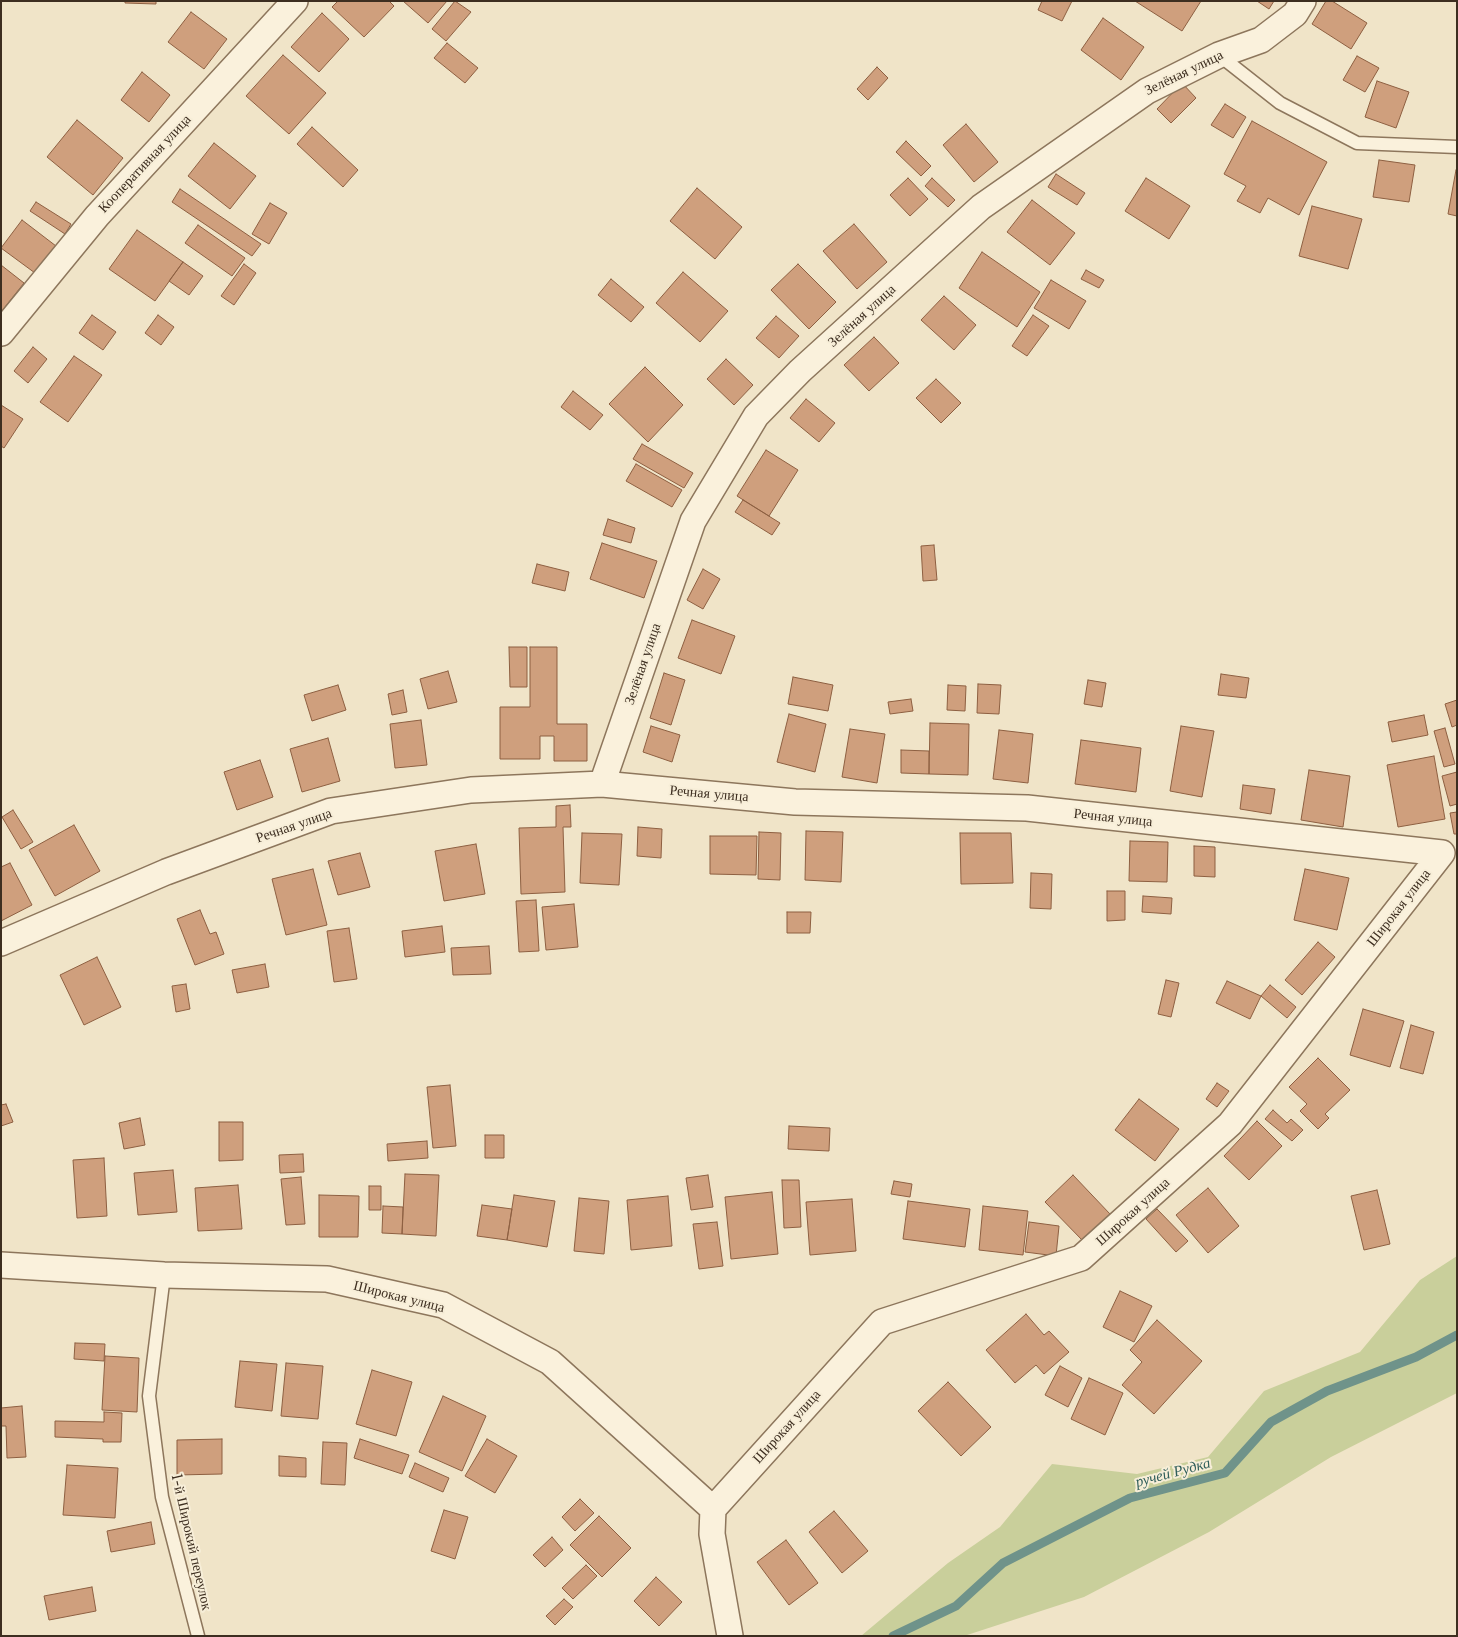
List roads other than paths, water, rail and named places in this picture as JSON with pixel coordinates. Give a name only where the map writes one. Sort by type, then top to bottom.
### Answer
[{"type":"street","name":"Кооперативная улица","points":[[1,333],[97,216],[295,1]]},
{"type":"street","name":"Зелёная улица","points":[[602,784],[693,521],[756,416],[800,371],[981,207],[1146,90],[1219,55],[1261,40],[1295,14],[1303,1]]},
{"type":"street","name":"Речная улица","points":[[1,943],[166,872],[332,811],[471,790],[602,784],[795,802],[1027,808],[1450,851]]},
{"type":"street","name":"Широкая улица","points":[[1,1265],[164,1275],[327,1279],[443,1305],[550,1362],[713,1509],[882,1322],[1081,1258],[1230,1124],[1450,851]]},
{"type":"street","points":[[713,1509],[712,1534],[730,1636]]},
{"type":"lane","points":[[1219,55],[1280,103],[1357,143],[1457,147]]},
{"type":"lane","name":"1-й Широкий переулок","points":[[164,1275],[149,1396],[162,1497],[198,1636]]},
{"type":"waterway","name":"ручей Рудка","points":[[893,1636],[956,1606],[1003,1563],[1130,1498],[1225,1473],[1271,1422],[1327,1391],[1416,1357],[1457,1335]]}]
